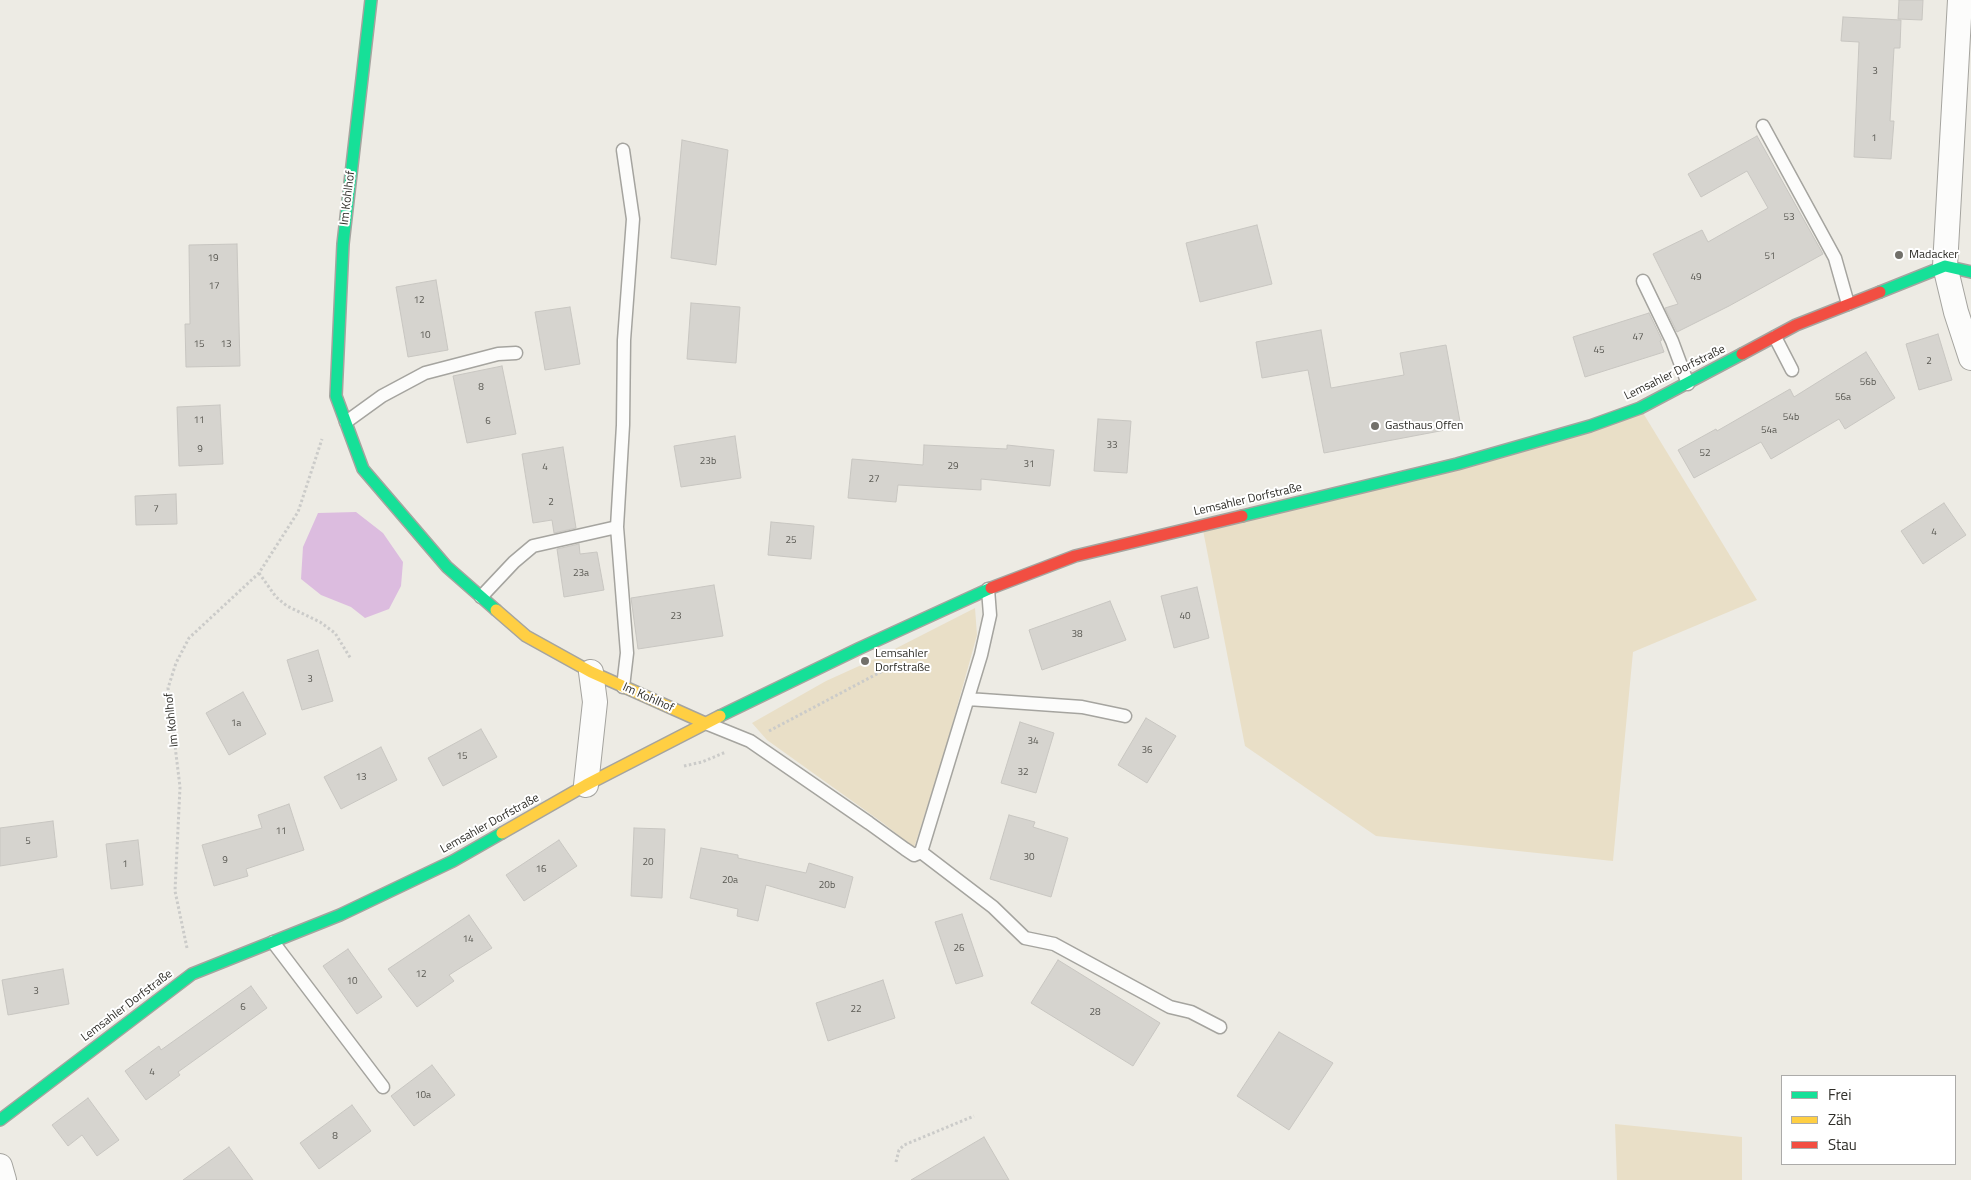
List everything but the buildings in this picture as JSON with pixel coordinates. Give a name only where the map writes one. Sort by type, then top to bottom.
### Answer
[{"type":"street","name":"Im Kohlhof","points":[[371,0],[343,244],[336,396],[363,469],[446,567],[526,636],[591,672],[705,723]]},
{"type":"street","points":[[1960,0],[1945,266],[1956,312],[1971,358]]},
{"type":"street","points":[[1945,266],[1971,272]]},
{"type":"street","name":"Lemsahler Dorfstraße","points":[[0,1120],[192,974],[340,915],[454,861],[586,785],[705,723],[858,648],[988,589],[1075,556],[1457,464],[1590,426],[1640,408],[1796,325],[1945,266]]},
{"type":"street","points":[[586,785],[595,702],[591,672]]},
{"type":"street","points":[[0,1166],[4,1180]]},
{"type":"lane","points":[[1763,126],[1835,258],[1848,304]]},
{"type":"lane","points":[[623,150],[633,219],[624,340],[623,425],[617,527],[627,654],[623,687]]},
{"type":"lane","points":[[1643,281],[1672,341],[1688,384]]},
{"type":"lane","points":[[1775,337],[1792,370]]},
{"type":"lane","points":[[346,422],[382,396],[425,373],[498,354],[516,353]]},
{"type":"lane","points":[[481,597],[514,562],[533,546],[617,527]]},
{"type":"lane","points":[[705,723],[750,741],[862,817],[914,855],[921,852],[981,655],[990,615],[988,589]]},
{"type":"lane","points":[[968,699],[1082,707],[1125,716]]},
{"type":"lane","points":[[921,852],[993,907],[1026,938],[1054,944],[1170,1007],[1191,1012],[1220,1027]]},
{"type":"lane","points":[[273,942],[382,1087]]},
{"type":"path","name":"Im Kohlhof","points":[[192,974],[175,891],[180,787],[168,688],[176,663],[189,638],[259,573],[298,512],[336,396]]},
{"type":"path","points":[[259,573],[276,597],[288,606],[320,622],[334,633],[351,659]]},
{"type":"path","points":[[896,1162],[899,1150],[904,1145],[974,1116]]},
{"type":"shaded area","points":[[1640,408],[1757,600],[1633,652],[1613,861],[1376,836],[1245,746],[1202,525]]},
{"type":"shaded area","points":[[356,512],[383,533],[403,562],[401,586],[389,609],[365,618],[351,607],[321,595],[301,579],[303,547],[318,513]]},
{"type":"shaded area","points":[[975,608],[977,635],[944,754],[914,848],[883,823],[767,740],[752,723],[826,681],[879,657]]},
{"type":"shaded area","points":[[1615,1124],[1742,1137],[1742,1180],[1617,1180]]},
{"type":"traffic: fast","points":[[371,0],[343,244],[336,396],[363,469],[447,567],[496,610]]},
{"type":"traffic: fast","points":[[1880,292],[1945,266],[1971,272]]},
{"type":"traffic: fast","points":[[1242,516],[1457,464],[1590,426],[1640,408],[1742,354]]},
{"type":"traffic: fast","points":[[720,716],[858,649],[991,588]]},
{"type":"traffic: fast","points":[[0,1120],[192,974],[340,915],[453,861],[502,833]]},
{"type":"traffic: slow","points":[[496,610],[526,636],[591,672],[705,723]]},
{"type":"traffic: slow","points":[[502,833],[586,785],[720,716]]},
{"type":"traffic: jam","points":[[1742,354],[1796,325],[1880,292]]},
{"type":"traffic: jam","points":[[991,588],[1075,556],[1242,516]]},
{"type":"place","name":"Madacker","points":[[1899,255]]},
{"type":"place","name":"Gasthaus Offen","points":[[1375,426]]},
{"type":"place","name":"Lemsahler Dorfstraße","points":[[865,661]]}]
